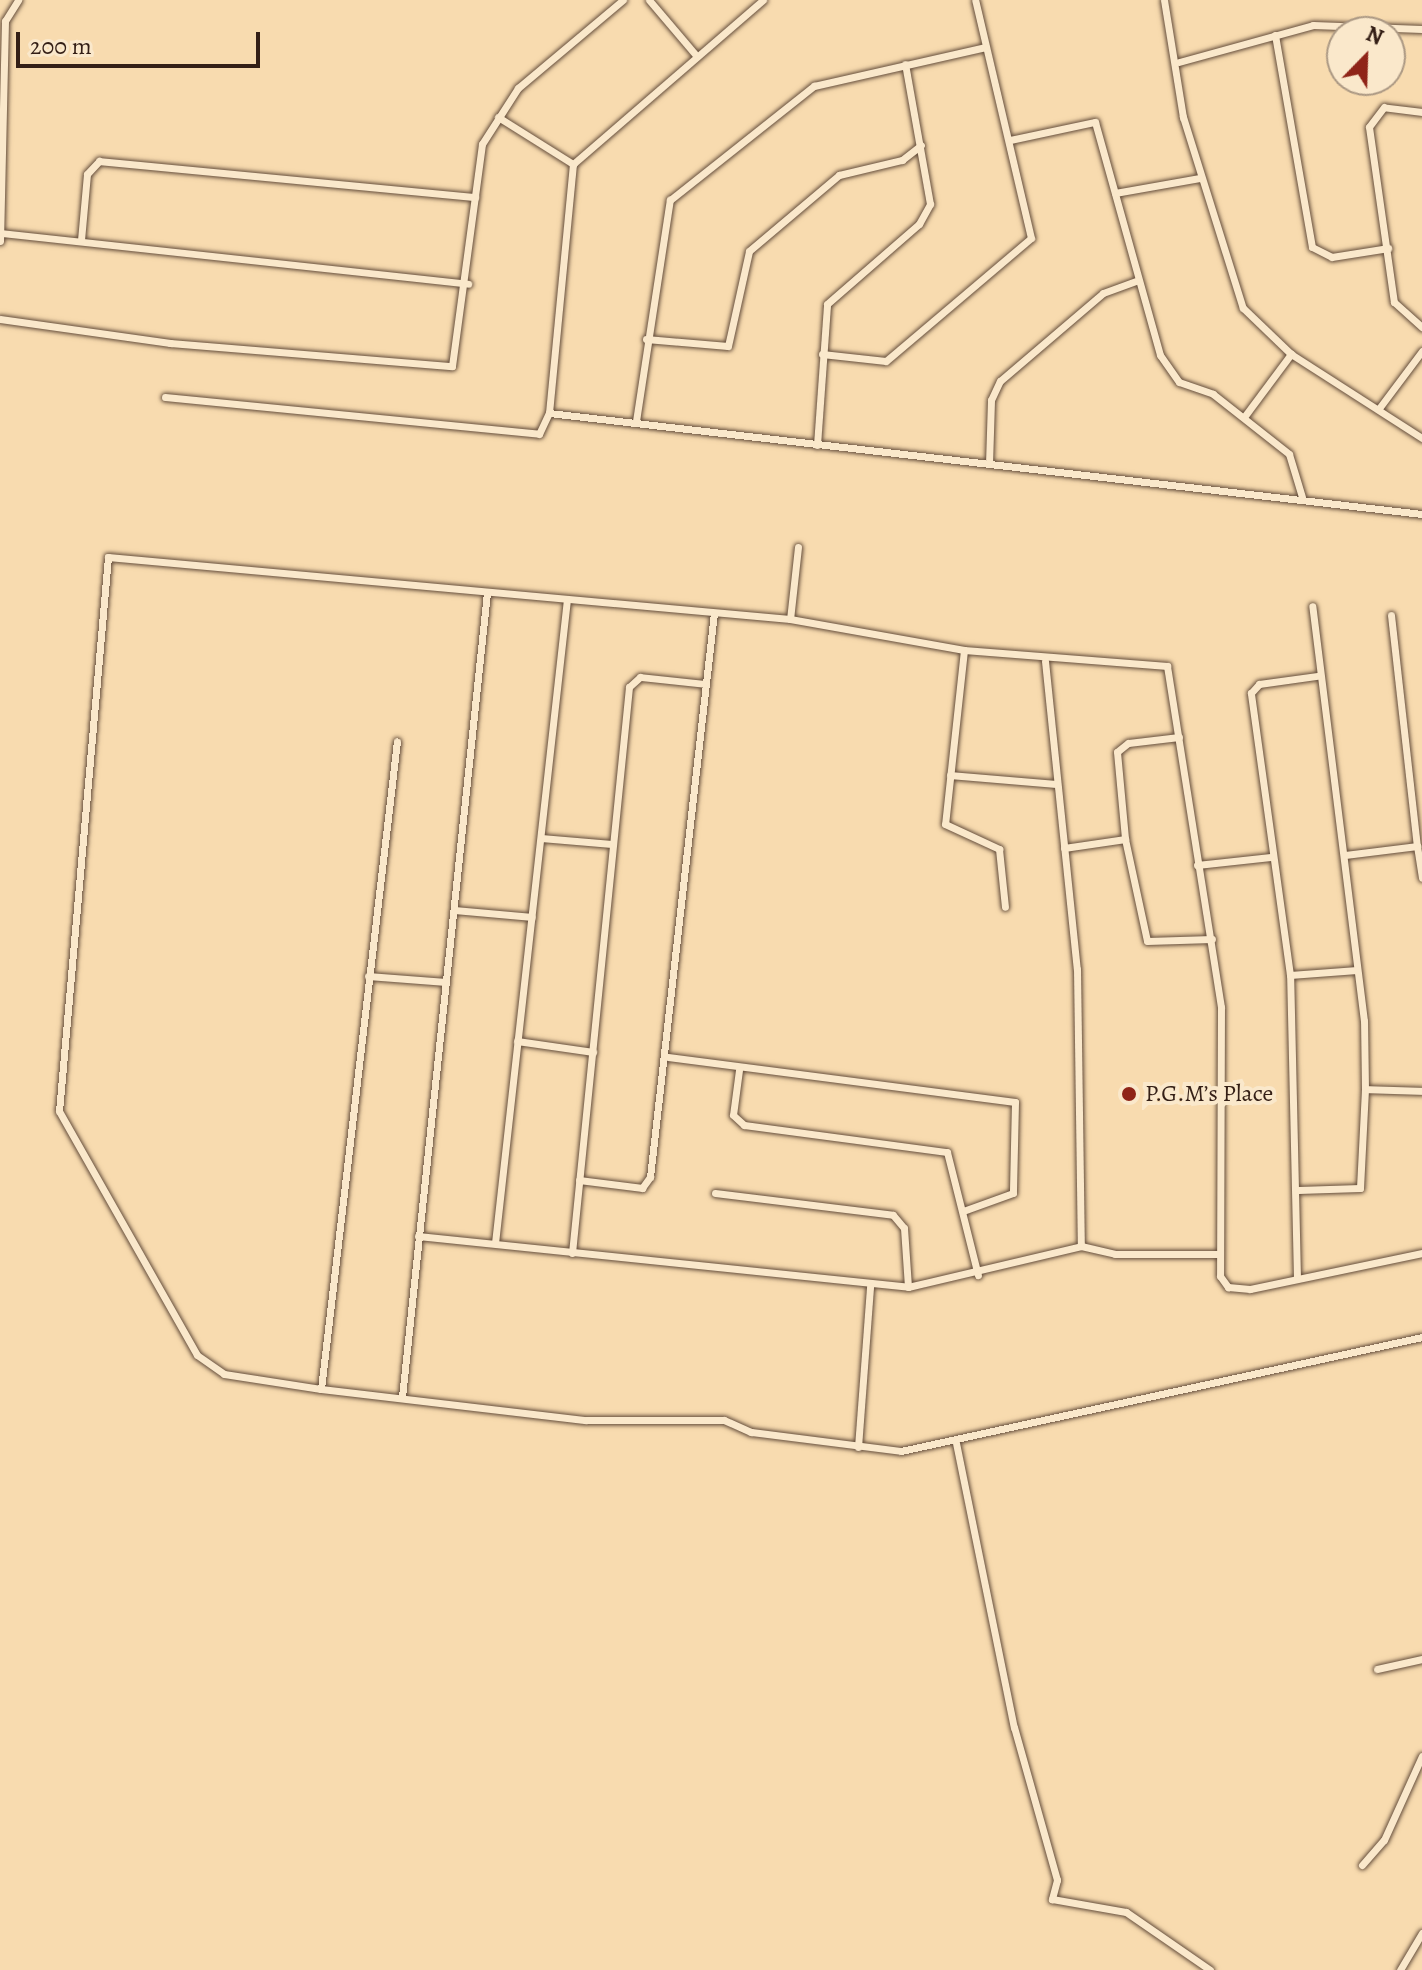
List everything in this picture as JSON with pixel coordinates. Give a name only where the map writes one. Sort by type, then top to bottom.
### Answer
[{"type":"street","points":[[0,241],[5,21],[18,0]]},
{"type":"street","points":[[0,319],[170,343],[447,368],[457,355],[468,284],[482,144],[518,88],[623,0]]},
{"type":"street","points":[[649,0],[695,54]]},
{"type":"street","points":[[165,397],[539,434],[549,413],[573,164],[695,54],[763,0]]},
{"type":"street","points":[[822,354],[886,361],[1031,238],[975,0]]},
{"type":"street","points":[[1164,0],[1179,62],[1181,110],[1243,308],[1291,354],[1380,407],[1422,438]]},
{"type":"street","points":[[1179,62],[1313,25],[1422,29]]},
{"type":"street","points":[[1275,35],[1312,247],[1332,257],[1388,248]]},
{"type":"street","points":[[636,421],[646,339],[670,200],[796,95],[905,64],[986,47]]},
{"type":"street","points":[[817,445],[827,304],[925,216],[931,192],[905,64]]},
{"type":"street","points":[[1422,112],[1391,106],[1370,121],[1396,307],[1422,327]]},
{"type":"street","points":[[498,117],[573,164]]},
{"type":"street","points":[[1010,140],[1095,122],[1136,281],[1175,379],[1244,417],[1289,454],[1302,497]]},
{"type":"street","points":[[646,339],[728,346],[749,251],[839,175],[902,160],[921,145]]},
{"type":"street","points":[[81,240],[87,174],[99,161],[475,197]]},
{"type":"street","points":[[1115,193],[1200,178]]},
{"type":"street","points":[[1,233],[468,284]]},
{"type":"street","points":[[989,464],[991,400],[1000,381],[1103,293],[1136,281]]},
{"type":"street","points":[[1380,407],[1422,351]]},
{"type":"street","points":[[1244,417],[1291,354]]},
{"type":"street","points":[[549,413],[1302,497],[1422,514]]},
{"type":"street","points":[[790,619],[798,547]]},
{"type":"street","points":[[1422,1253],[1297,1278],[1228,1287],[1217,1254],[1226,1093],[1212,939],[1197,865],[1167,666],[1045,661],[790,619],[108,557],[59,1111],[197,1355],[224,1374],[321,1389],[586,1420],[724,1420],[751,1432],[901,1451],[956,1443],[1422,1337]]},
{"type":"street","points":[[402,1397],[487,592]]},
{"type":"street","points":[[495,1243],[567,599]]},
{"type":"street","points":[[1298,1190],[1360,1188],[1365,1089],[1345,855],[1317,676],[1312,606]]},
{"type":"street","points":[[579,1180],[642,1188],[650,1177],[668,1057],[714,613]]},
{"type":"street","points":[[1391,615],[1422,878]]},
{"type":"street","points":[[964,650],[946,829],[999,849],[1005,907]]},
{"type":"street","points":[[1045,661],[1077,969],[1081,1246]]},
{"type":"street","points":[[1297,1278],[1298,1190],[1290,975],[1271,857],[1251,693],[1259,684],[1317,676]]},
{"type":"street","points":[[572,1253],[629,687],[640,677],[706,684]]},
{"type":"street","points":[[1179,737],[1128,743],[1117,752],[1125,839],[1147,941],[1212,939]]},
{"type":"street","points":[[321,1389],[397,741]]},
{"type":"street","points":[[950,775],[1056,784]]},
{"type":"street","points":[[541,838],[612,844]]},
{"type":"street","points":[[1064,848],[1125,839]]},
{"type":"street","points":[[1345,855],[1417,846]]},
{"type":"street","points":[[1197,865],[1271,857]]},
{"type":"street","points":[[455,910],[532,917]]},
{"type":"street","points":[[1290,975],[1357,970]]},
{"type":"street","points":[[368,976],[446,982]]},
{"type":"street","points":[[517,1041],[593,1052]]},
{"type":"street","points":[[668,1057],[739,1070],[1015,1102],[1013,1193],[963,1211]]},
{"type":"street","points":[[739,1070],[733,1115],[744,1125],[947,1152],[978,1275]]},
{"type":"street","points":[[1365,1089],[1422,1091]]},
{"type":"street","points":[[715,1193],[893,1215],[904,1228],[908,1287]]},
{"type":"street","points":[[418,1236],[870,1286],[908,1287],[978,1275],[1081,1246],[1115,1254],[1217,1254]]},
{"type":"street","points":[[858,1447],[870,1286]]},
{"type":"street","points":[[956,1443],[1018,1744],[1057,1880],[1052,1899],[1126,1912],[1210,1970]]},
{"type":"street","points":[[1377,1669],[1422,1659]]},
{"type":"street","points":[[1362,1865],[1384,1840],[1422,1756]]},
{"type":"street","points":[[1400,1970],[1422,1933]]},
{"type":"place","name":"P.G.M’s Place","points":[[1129,1094]]}]
